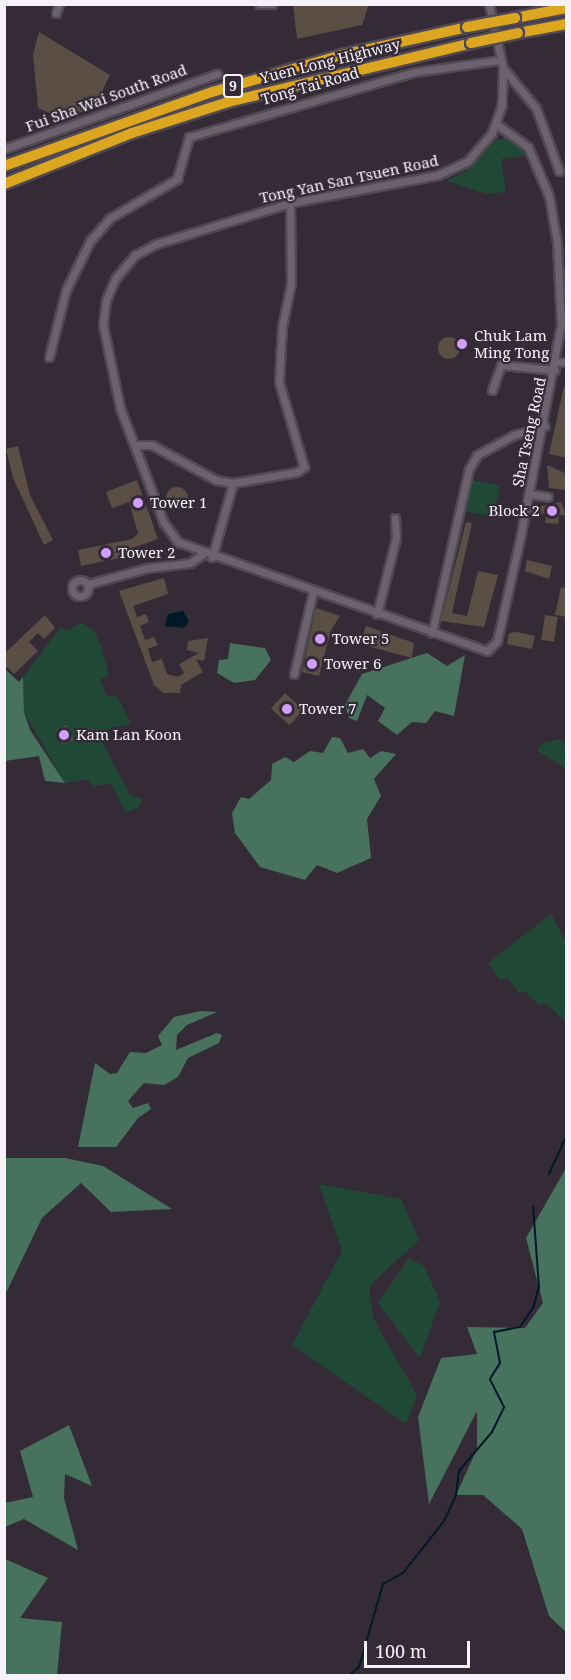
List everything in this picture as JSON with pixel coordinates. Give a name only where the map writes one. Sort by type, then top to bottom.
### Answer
[{"type":"highway","name":"Yuen Long Highway","points":[[4,166],[240,84],[467,27],[567,8]]},
{"type":"highway","name":"Yuen Long Highway","points":[[4,184],[124,136],[228,102],[471,43],[563,25]]},
{"type":"street","points":[[56,13],[59,4]]},
{"type":"street","points":[[259,4],[272,4]]},
{"type":"street","name":"Tong Yan San Tsuen Road","points":[[487,651],[203,554],[183,545],[167,528],[134,445],[105,352],[105,308],[115,279],[135,255],[156,243],[290,203],[445,173],[475,155],[496,124],[503,68],[489,4]]},
{"type":"street","name":"Tong Tai Road","points":[[49,357],[66,291],[90,241],[110,218],[177,179],[190,136],[414,72],[501,60]]},
{"type":"street","points":[[503,68],[536,108],[559,171]]},
{"type":"street","name":"Fui Sha Wai South Road","points":[[4,149],[217,74]]},
{"type":"street","name":"Sha Tseng Road","points":[[487,651],[497,641],[545,426],[556,366],[562,286],[552,206],[532,152],[496,124]]},
{"type":"street","points":[[134,445],[152,445],[216,480],[233,483],[297,472],[304,467],[279,373],[291,283],[290,203]]},
{"type":"street","points":[[492,390],[501,365],[556,366],[567,362]]},
{"type":"street","points":[[432,633],[469,469],[477,455],[514,435],[545,426]]},
{"type":"street","points":[[212,557],[233,483]]},
{"type":"street","points":[[530,494],[548,497]]},
{"type":"street","points":[[377,614],[396,538],[395,519]]},
{"type":"street","points":[[88,584],[147,568],[190,563],[203,554]]},
{"type":"street","points":[[294,674],[313,592]]},
{"type":"green space","points":[[506,138],[529,155],[501,159],[506,192],[487,194],[446,181],[468,170],[496,140]]},
{"type":"green space","points":[[472,480],[500,486],[494,517],[465,511]]},
{"type":"green space","points":[[82,623],[94,630],[101,647],[109,676],[100,679],[106,695],[117,696],[131,724],[113,727],[99,736],[130,795],[143,799],[138,808],[125,812],[111,783],[94,787],[87,779],[65,783],[24,712],[23,677],[61,627],[66,630]]},
{"type":"green space","points":[[230,643],[265,648],[271,660],[255,680],[234,683],[217,673],[219,660],[228,659]]},
{"type":"green space","points":[[427,653],[447,666],[465,655],[454,716],[435,711],[426,723],[412,722],[397,735],[378,721],[385,708],[367,695],[357,721],[349,718],[345,705],[362,674]]},
{"type":"green space","points":[[4,668],[19,682],[23,677],[24,712],[30,730],[65,783],[45,781],[39,756],[5,761]]},
{"type":"green space","points":[[332,737],[340,738],[348,753],[363,749],[370,758],[381,751],[396,754],[374,779],[381,796],[367,819],[371,858],[337,873],[317,865],[305,880],[260,867],[235,833],[232,813],[241,797],[249,799],[271,780],[272,764],[285,757],[294,762],[310,751],[323,753]]},
{"type":"green space","points":[[559,739],[566,745],[566,769],[538,751],[541,744]]},
{"type":"green space","points":[[551,914],[566,942],[566,1022],[545,1003],[539,1005],[525,991],[519,993],[507,978],[499,979],[488,963]]},
{"type":"green space","points":[[200,1011],[217,1012],[187,1025],[177,1035],[176,1050],[217,1033],[222,1035],[219,1043],[188,1058],[178,1077],[164,1085],[144,1083],[128,1101],[133,1108],[148,1103],[151,1109],[138,1118],[116,1147],[78,1147],[95,1063],[110,1074],[117,1073],[130,1052],[146,1053],[162,1045],[158,1036],[174,1017]]},
{"type":"green space","points":[[5,1158],[65,1158],[103,1166],[172,1209],[111,1212],[81,1183],[42,1218],[5,1295]]},
{"type":"green space","points":[[566,1168],[566,1632],[549,1616],[522,1529],[483,1495],[456,1495],[477,1449],[477,1411],[429,1504],[418,1417],[441,1358],[477,1354],[467,1327],[525,1328],[543,1303],[526,1238]]},
{"type":"green space","points":[[319,1184],[401,1199],[419,1240],[369,1286],[373,1318],[417,1395],[406,1424],[292,1345],[342,1251]]},
{"type":"green space","points":[[409,1258],[424,1266],[440,1302],[420,1358],[378,1303]]},
{"type":"green space","points":[[69,1425],[92,1486],[65,1474],[64,1498],[78,1550],[24,1519],[5,1527],[5,1503],[33,1497],[20,1451]]},
{"type":"green space","points":[[5,1559],[48,1578],[20,1618],[62,1622],[57,1675],[5,1675]]},
{"type":"water","points":[[183,611],[189,621],[184,628],[165,626],[168,614]]},
{"type":"building","points":[[293,4],[369,4],[362,25],[297,39]]},
{"type":"building","points":[[39,32],[110,75],[94,108],[62,118],[38,108],[33,54]]},
{"type":"building","points":[[449,337],[457,340],[460,348],[457,356],[449,359],[441,356],[438,348],[441,340]]},
{"type":"building","points":[[564,386],[567,386],[567,458],[549,454]]},
{"type":"building","points":[[18,446],[30,495],[53,540],[44,545],[13,478],[6,449]]},
{"type":"building","points":[[547,465],[567,474],[566,490],[549,488]]},
{"type":"building","points":[[137,480],[158,539],[132,548],[134,555],[81,566],[78,550],[132,539],[138,533],[129,502],[112,508],[106,492]]},
{"type":"building","points":[[177,487],[185,490],[188,498],[185,506],[177,509],[169,506],[166,498],[169,490]]},
{"type":"building","name":"Block 2","points":[[561,502],[567,516],[559,515],[558,524],[545,523],[546,514],[537,513],[537,507]]},
{"type":"building","points":[[466,522],[472,523],[452,613],[467,616],[478,571],[498,575],[484,627],[441,621]]},
{"type":"building","points":[[527,560],[552,566],[549,579],[525,571]]},
{"type":"building","points":[[164,578],[168,594],[133,606],[137,617],[146,614],[149,622],[140,626],[145,640],[154,637],[158,645],[148,649],[152,662],[162,659],[167,674],[178,677],[184,673],[179,664],[199,653],[187,650],[188,641],[208,638],[204,661],[196,659],[203,672],[181,685],[180,693],[164,693],[154,685],[119,591]]},
{"type":"building","points":[[561,587],[566,588],[567,617],[555,615]]},
{"type":"building","points":[[316,608],[340,616],[331,630],[319,676],[302,672]]},
{"type":"building","points":[[45,615],[55,628],[44,639],[38,633],[29,642],[38,651],[14,674],[7,667],[4,670],[4,654]]},
{"type":"building","points":[[545,615],[558,617],[554,642],[541,640]]},
{"type":"building","points":[[366,626],[414,643],[412,658],[360,644]]},
{"type":"building","points":[[517,632],[535,636],[532,649],[507,644],[509,633]]},
{"type":"building","name":"Tower 7","points":[[285,693],[304,710],[290,725],[271,709]]},
{"type":"building","name":"Kam Lan Koon","points":[[66,725],[73,739],[63,745],[55,730]]},
{"type":"waterway","points":[[549,1174],[566,1137]]},
{"type":"waterway","points":[[349,1676],[359,1667],[383,1584],[403,1573],[444,1521],[456,1495],[459,1471],[492,1432],[504,1407],[490,1379],[500,1363],[494,1332],[520,1327],[533,1308],[539,1287],[533,1206]]},
{"type":"place","name":"Chuk Lam Ming Tong","points":[[462,344]]},
{"type":"place","name":"Tower 1","points":[[138,503]]},
{"type":"place","name":"Block 2","points":[[552,511]]},
{"type":"place","name":"Tower 2","points":[[106,553]]},
{"type":"place","name":"Tower 5","points":[[320,639]]},
{"type":"place","name":"Tower 6","points":[[312,664]]},
{"type":"place","name":"Tower 7","points":[[287,709]]},
{"type":"place","name":"Kam Lan Koon","points":[[64,735]]}]
